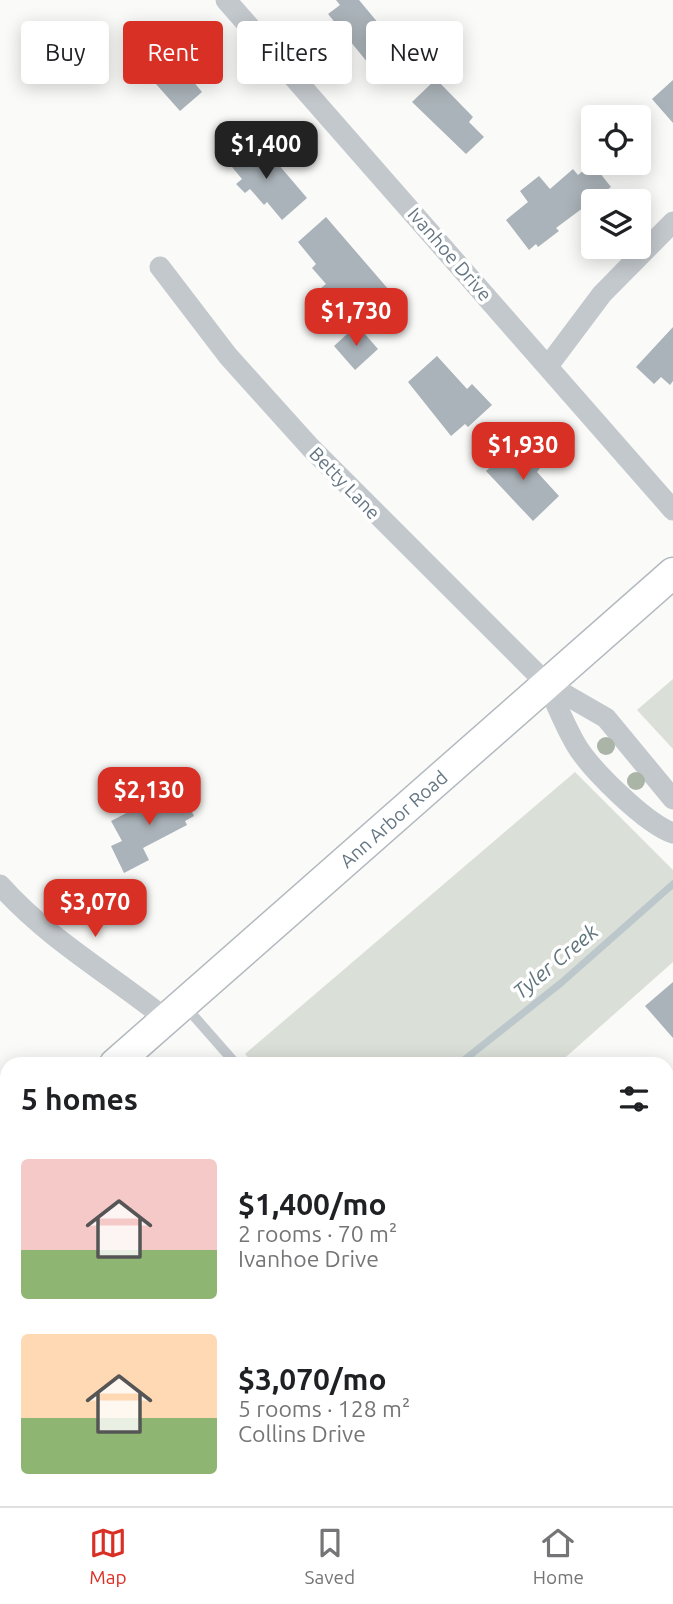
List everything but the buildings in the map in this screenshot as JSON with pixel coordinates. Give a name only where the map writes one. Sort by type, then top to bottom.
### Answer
[{"type":"main road","name":"Ann Arbor Road","points":[[123,1057],[673,573]]},
{"type":"street","name":"Ivanhoe Drive","points":[[226,0],[673,510]]},
{"type":"street","points":[[548,366],[610,285],[673,222]]},
{"type":"street","name":"Betty Lane","points":[[160,267],[228,356],[310,447],[547,684]]},
{"type":"street","points":[[547,684],[606,718],[673,799]]},
{"type":"street","points":[[547,684],[576,745],[635,810],[657,828],[673,833]]},
{"type":"street","points":[[0,885],[61,942],[111,975],[175,1011]]},
{"type":"lane","points":[[175,1011],[228,1057]]},
{"type":"shaded area","points":[[673,679],[673,749],[637,710]]},
{"type":"shaded area","points":[[575,772],[673,870],[673,962],[566,1057],[248,1057],[245,1054]]},
{"type":"waterway","name":"Tyler Creek","points":[[468,1057],[561,983],[673,884]]}]
